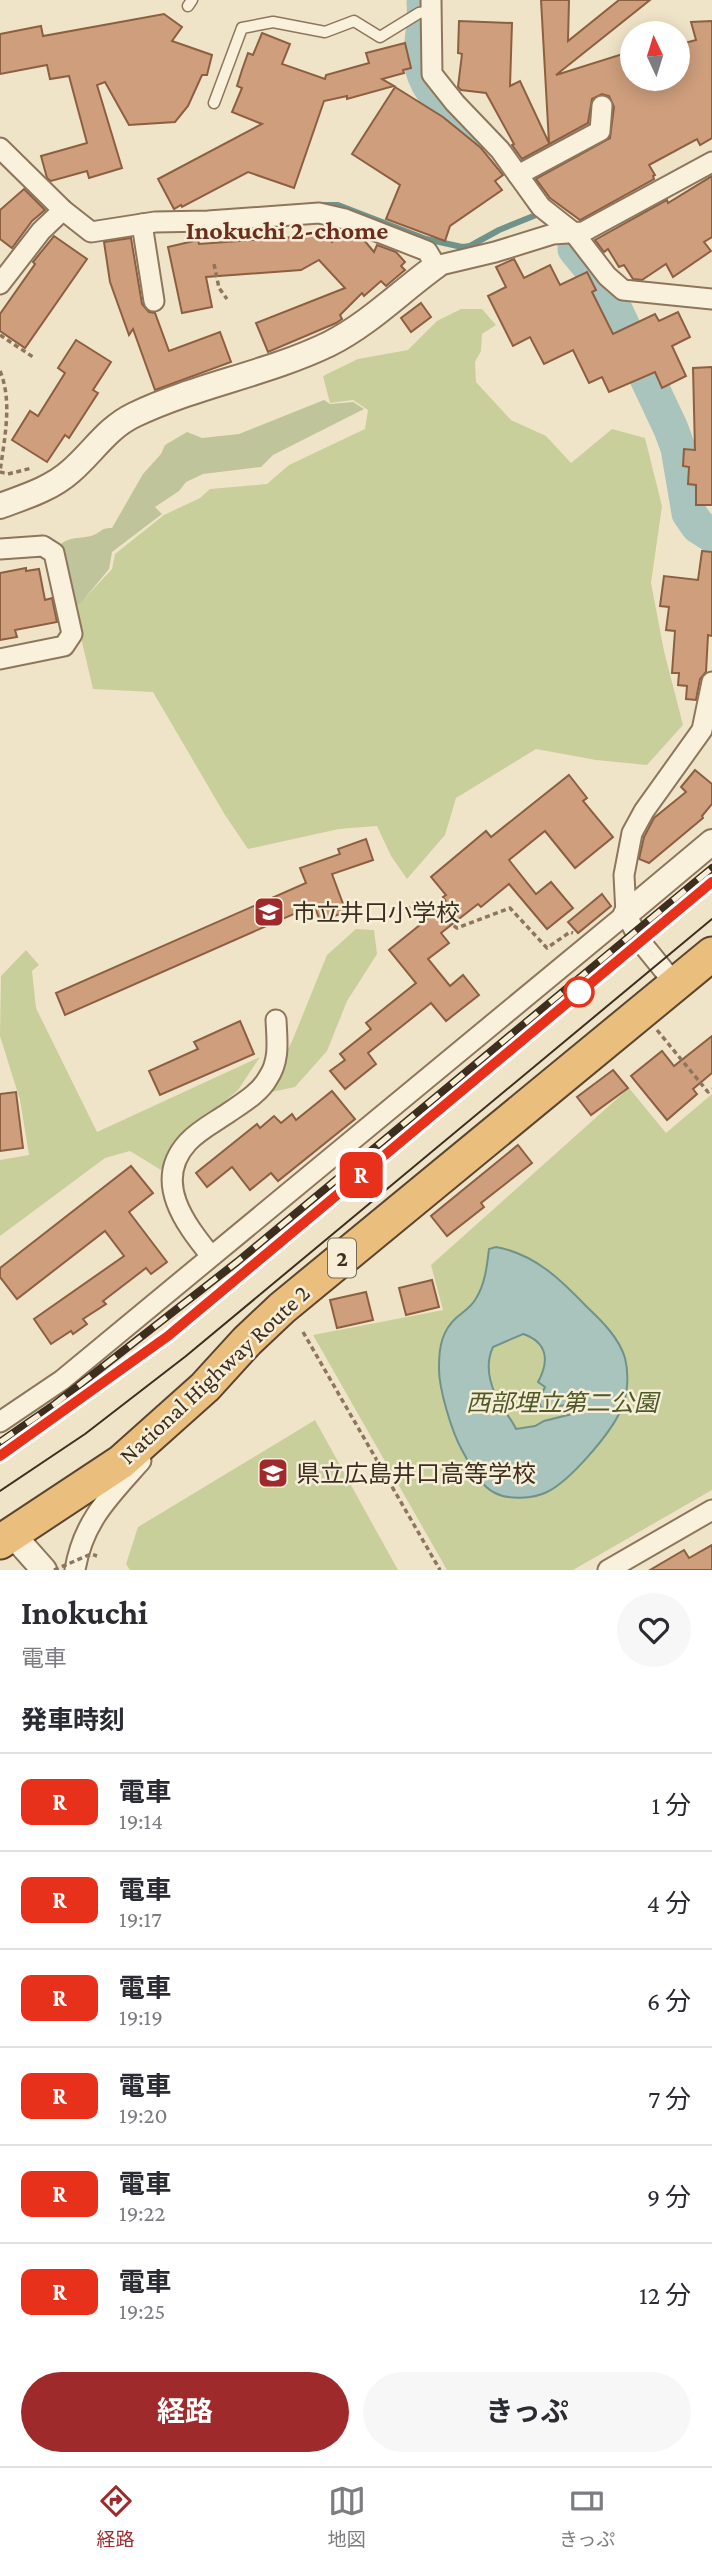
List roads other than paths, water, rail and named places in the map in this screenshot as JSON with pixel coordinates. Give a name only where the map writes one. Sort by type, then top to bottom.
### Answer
[{"type":"highway","name":"National Highway Route 2","points":[[7,1538],[121,1462],[218,1373],[282,1308],[712,954]]},
{"type":"street","points":[[428,9],[432,74],[455,103],[500,150],[541,207],[607,276],[624,290],[712,299]]},
{"type":"street","points":[[518,176],[600,131],[602,106]]},
{"type":"street","points":[[0,148],[63,210],[91,232],[142,224],[332,215],[427,251],[436,266]]},
{"type":"street","points":[[0,506],[58,481],[105,435],[133,416],[302,355],[336,340],[372,317],[436,266],[565,233],[583,232],[712,162]]},
{"type":"street","points":[[0,284],[41,231],[63,210]]},
{"type":"street","points":[[142,224],[154,301]]},
{"type":"street","points":[[0,549],[43,546],[54,553],[72,634],[64,646],[0,659]]},
{"type":"street","points":[[675,984],[640,941],[626,914],[624,876],[632,833],[644,811],[702,730],[712,682]]},
{"type":"street","points":[[0,1422],[62,1380],[712,842]]},
{"type":"street","points":[[211,1256],[177,1205],[173,1185],[176,1162],[195,1136],[264,1084],[273,1070],[278,1051],[276,1020]]},
{"type":"street","points":[[75,1570],[83,1541],[95,1514],[218,1373]]},
{"type":"street","points":[[608,1570],[712,1510]]},
{"type":"street","points":[[7,1538],[25,1570]]},
{"type":"street","points":[[7,1538],[44,1570]]},
{"type":"lane","points":[[214,103],[242,27],[272,22],[325,32],[354,21],[380,37],[428,9]]},
{"type":"water","points":[[496,1247],[510,1250],[535,1262],[557,1278],[609,1330],[625,1358],[627,1385],[616,1420],[567,1478],[547,1492],[535,1496],[513,1498],[500,1495],[489,1490],[480,1480],[454,1434],[441,1386],[439,1359],[442,1340],[447,1328],[471,1305],[478,1294],[485,1275],[489,1249]],"holes":[[[523,1334],[531,1337],[541,1347],[545,1359],[538,1382],[545,1387],[539,1400],[541,1408],[575,1404],[580,1412],[516,1429],[493,1388],[489,1371],[490,1355],[493,1347]]]},
{"type":"waterway","points":[[424,3],[421,58],[426,80],[439,99],[472,131]]},
{"type":"waterway","points":[[320,205],[338,205],[426,239],[462,247],[470,246],[499,230],[536,215]]},
{"type":"waterway","points":[[575,249],[602,282],[671,429],[678,448],[689,513],[698,526],[712,535]]},
{"type":"tram line","points":[[0,1491],[85,1434],[186,1356],[712,919]]},
{"type":"railway","points":[[0,1442],[55,1404],[237,1262],[712,868]]},
{"type":"railway","points":[[0,1456],[168,1336],[712,882]]},
{"type":"train","name":"R","points":[[0,1456],[168,1336],[248,1272],[470,1082],[712,882]]},
{"type":"place","name":"市立井口小学校","points":[[269,912]]},
{"type":"place","name":"県立広島井口高等学校","points":[[273,1473]]},
{"type":"district","name":"Inokuchi 2-chome","points":[[287,230]]},
{"type":"park label","name":"西部埋立第二公園","points":[[562,1402]]}]
